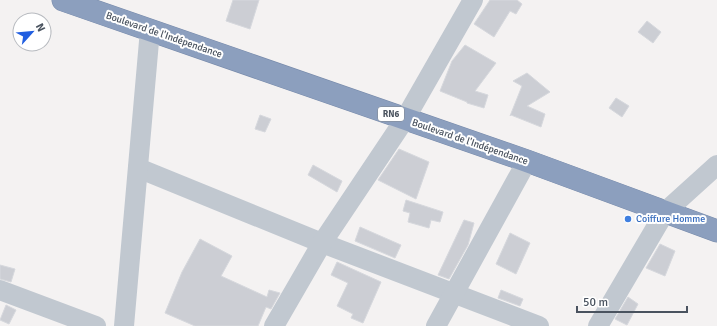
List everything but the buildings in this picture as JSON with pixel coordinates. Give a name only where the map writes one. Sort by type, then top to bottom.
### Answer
[{"type":"highway","name":"Boulevard de l'Indépendance","points":[[63,0],[527,161],[717,230]]},
{"type":"street","points":[[274,326],[322,242],[405,119],[473,0]]},
{"type":"street","points":[[124,326],[150,30]]},
{"type":"street","points":[[436,326],[527,161]]},
{"type":"street","points":[[598,326],[665,212],[717,165]]},
{"type":"street","points":[[138,168],[322,242],[539,326]]},
{"type":"street","points":[[0,290],[67,321],[96,326]]},
{"type":"place","name":"Coiffure Homme","points":[[628,219]]}]
